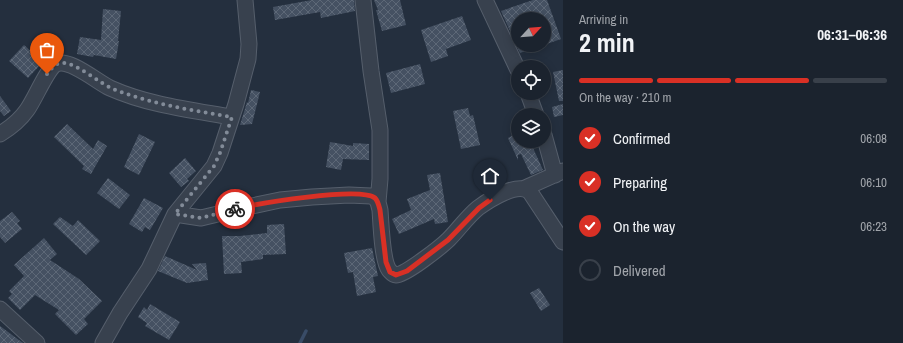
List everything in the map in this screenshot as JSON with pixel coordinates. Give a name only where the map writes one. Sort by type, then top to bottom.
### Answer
[{"type":"street","points":[[363,0],[380,130],[380,179],[378,202],[386,262],[390,272],[396,275],[407,271],[448,240],[479,208],[510,190],[525,188],[559,173],[549,148]]},
{"type":"street","points":[[485,0],[513,60]]},
{"type":"street","points":[[103,343],[120,313],[149,269],[175,214],[214,166],[220,153],[232,117],[248,59],[248,1]]},
{"type":"street","points":[[0,134],[11,127],[27,111],[52,67],[65,63],[74,66],[111,88],[130,95],[176,107],[232,117]]},
{"type":"street","points":[[525,188],[530,192],[563,242]]},
{"type":"street","points":[[175,214],[201,218],[280,200],[312,196],[363,195],[375,198],[378,202]]},
{"type":"street","points":[[0,309],[37,343]]},
{"type":"building","points":[[312,0],[354,0],[355,11],[321,18],[320,12],[275,20],[273,7]]},
{"type":"building","points":[[374,0],[400,0],[406,25],[382,31],[376,10],[378,10]]},
{"type":"building","points":[[533,0],[547,0],[561,39],[551,43],[551,12],[511,12],[511,33],[501,11]]},
{"type":"building","points":[[103,9],[121,11],[116,59],[77,54],[80,37],[101,40]]},
{"type":"building","points":[[462,16],[471,40],[446,49],[448,56],[431,62],[421,30]]},
{"type":"building","points":[[24,45],[43,62],[28,78],[9,61]]},
{"type":"building","points":[[420,64],[425,84],[391,93],[386,73]]},
{"type":"building","points":[[563,70],[563,101],[559,101],[553,72]]},
{"type":"building","points":[[251,90],[260,92],[252,124],[240,125],[247,102],[248,103]]},
{"type":"building","points":[[0,96],[11,111],[4,116],[0,111]]},
{"type":"building","points":[[563,104],[563,115],[554,117],[552,107]]},
{"type":"building","points":[[468,108],[470,116],[473,115],[480,145],[461,149],[453,111]]},
{"type":"building","points":[[67,124],[93,149],[98,140],[107,146],[91,174],[82,169],[84,166],[54,137]]},
{"type":"building","points":[[139,134],[155,142],[139,175],[124,167]]},
{"type":"building","points":[[511,136],[511,145],[508,138]]},
{"type":"building","points":[[330,142],[353,146],[353,143],[369,144],[369,160],[343,159],[341,170],[326,167]]},
{"type":"building","points":[[513,148],[533,148],[543,170],[531,175],[521,154],[518,155],[518,160]]},
{"type":"building","points":[[185,158],[196,171],[187,179],[189,181],[181,187],[169,173]]},
{"type":"building","points":[[440,173],[448,222],[435,224],[434,219],[399,234],[392,219],[411,210],[407,199],[430,190],[427,175]]},
{"type":"building","points":[[108,178],[130,195],[119,209],[97,193]]},
{"type":"building","points":[[144,198],[163,208],[150,230],[145,227],[142,232],[129,224]]},
{"type":"building","points":[[12,212],[20,221],[17,223],[22,229],[5,243],[0,237],[0,221]]},
{"type":"building","points":[[60,217],[73,226],[78,220],[100,241],[86,255],[53,224]]},
{"type":"building","points":[[284,224],[286,254],[263,255],[263,259],[241,262],[242,273],[224,274],[222,236],[267,233],[267,225]]},
{"type":"building","points":[[44,238],[57,254],[50,260],[79,279],[102,301],[84,319],[88,324],[76,335],[55,314],[59,310],[35,295],[20,310],[8,298],[12,294],[9,291],[24,276],[14,265]]},
{"type":"building","points":[[372,248],[378,276],[373,277],[376,292],[357,296],[353,272],[348,273],[344,253]]},
{"type":"building","points":[[165,256],[197,270],[192,264],[206,263],[208,280],[187,283],[158,271]]},
{"type":"building","points":[[539,288],[550,305],[541,311],[530,293]]},
{"type":"building","points":[[150,304],[180,322],[169,340],[145,326],[147,323],[138,317],[144,307],[147,310]]},
{"type":"building","points":[[0,326],[23,343],[0,343]]},
{"type":"waterway","points":[[300,343],[306,331]]},
{"type":"way so far","points":[[47,74],[52,67],[65,63],[74,66],[111,88],[130,95],[161,104],[232,117],[214,166],[175,214],[201,218],[235,209]]},
{"type":"route","points":[[235,209],[280,200],[312,196],[371,196],[378,202],[380,210],[385,256],[388,268],[393,274],[400,275],[448,240],[479,208],[490,200]]}]
